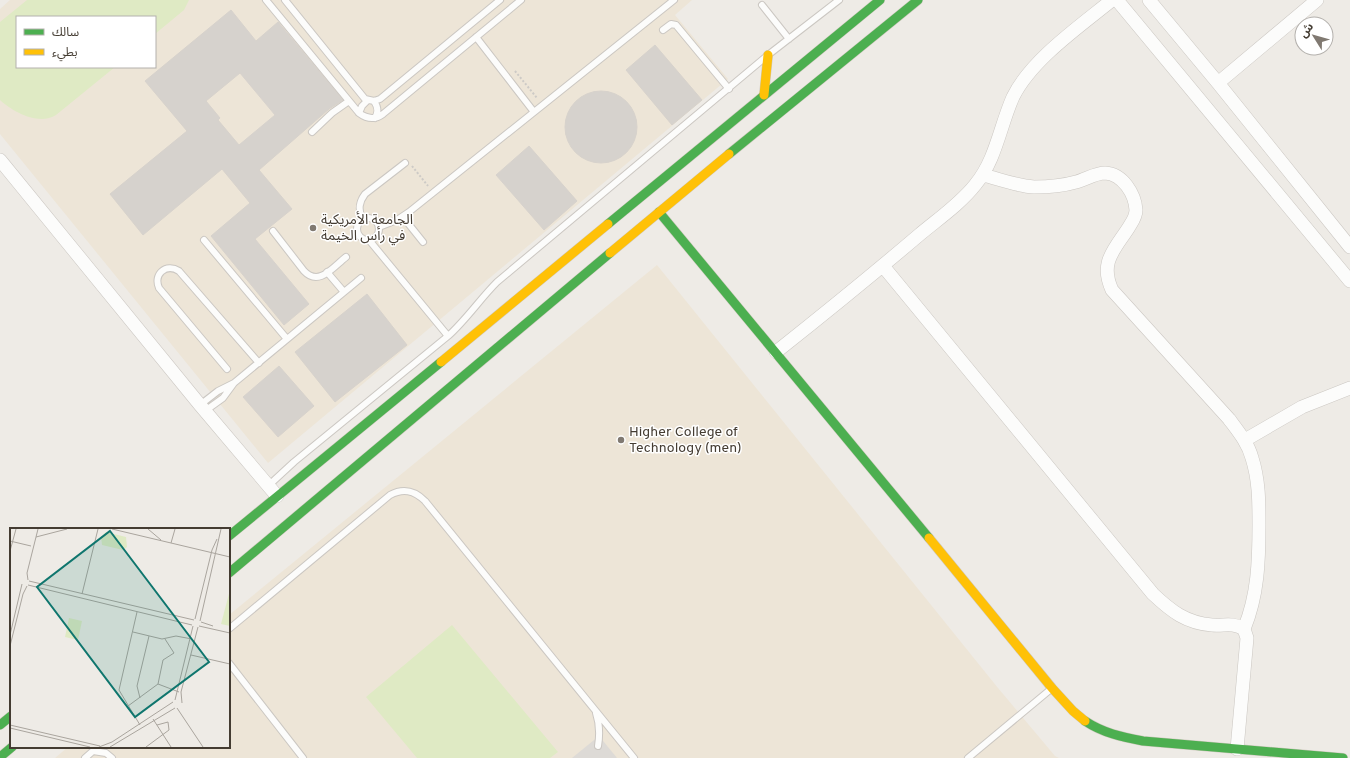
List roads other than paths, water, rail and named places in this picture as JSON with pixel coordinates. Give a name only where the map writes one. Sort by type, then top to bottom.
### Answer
[{"type":"main road","points":[[230,535],[272,491],[880,0]]},
{"type":"main road","points":[[230,572],[659,212],[918,0]]},
{"type":"main road","points":[[764,95],[768,56]]},
{"type":"main road","points":[[659,212],[1052,688],[1078,716],[1090,725],[1112,735],[1144,741],[1343,758]]},
{"type":"main road","points":[[0,726],[10,717]]},
{"type":"main road","points":[[0,757],[11,748]]},
{"type":"street","points":[[776,352],[883,266],[966,195],[983,175],[990,160],[1004,119],[1021,84],[1051,50],[1112,0]]},
{"type":"street","points":[[1117,0],[1350,281]]},
{"type":"street","points":[[1149,0],[1350,247]]},
{"type":"street","points":[[1218,83],[1317,0]]},
{"type":"street","points":[[0,160],[272,491]]},
{"type":"street","points":[[983,175],[1033,187],[1062,186],[1094,175],[1105,174],[1115,176],[1127,186],[1133,198],[1136,210],[1134,219],[1110,255],[1107,264],[1108,282],[1118,297],[1229,419],[1245,440],[1252,457],[1257,476],[1259,496],[1258,575],[1252,611],[1244,630]]},
{"type":"street","points":[[883,266],[1153,594],[1170,610],[1188,620],[1211,625],[1236,625],[1244,630],[1247,638],[1237,749]]},
{"type":"street","points":[[1245,440],[1302,407],[1350,388]]},
{"type":"lane","points":[[266,0],[359,113],[366,117],[375,118],[389,109],[521,0]]},
{"type":"lane","points":[[284,0],[363,96],[378,108],[375,118]]},
{"type":"lane","points":[[359,113],[362,106],[371,101],[380,99],[500,0]]},
{"type":"lane","points":[[379,227],[403,216],[434,193],[674,0]]},
{"type":"lane","points":[[272,491],[294,462],[459,326],[497,282],[768,56],[839,0]]},
{"type":"lane","points":[[762,5],[789,39]]},
{"type":"lane","points":[[663,30],[671,24],[676,25],[728,89]]},
{"type":"lane","points":[[476,37],[534,112]]},
{"type":"lane","points":[[312,132],[332,112],[349,101]]},
{"type":"lane","points":[[362,219],[359,208],[362,198],[405,163]]},
{"type":"lane","points":[[403,216],[424,242]]},
{"type":"lane","points":[[369,240],[377,235],[379,227],[374,219],[366,217],[356,226],[358,235],[365,240],[369,240],[448,336]]},
{"type":"lane","points":[[273,231],[304,271],[310,276],[317,278],[328,272],[346,257]]},
{"type":"lane","points":[[204,240],[287,339]]},
{"type":"lane","points":[[227,369],[159,288],[157,280],[160,272],[171,268],[179,271],[259,363]]},
{"type":"lane","points":[[328,272],[344,292]]},
{"type":"lane","points":[[203,408],[218,391],[234,383],[361,278]]},
{"type":"lane","points":[[230,628],[390,495],[397,491],[405,490],[413,492],[420,495],[425,501],[632,757]]},
{"type":"lane","points":[[230,665],[303,758]]},
{"type":"lane","points":[[968,758],[1052,688]]},
{"type":"lane","points":[[595,710],[599,721],[600,734],[598,746]]},
{"type":"lane","points":[[85,758],[93,751],[106,753],[112,758]]},
{"type":"place","name":"الجامعة الأمريكية في رأس الخيمة","points":[[313,228]]},
{"type":"place","name":"Higher College of Technology (men)","points":[[621,440]]}]
